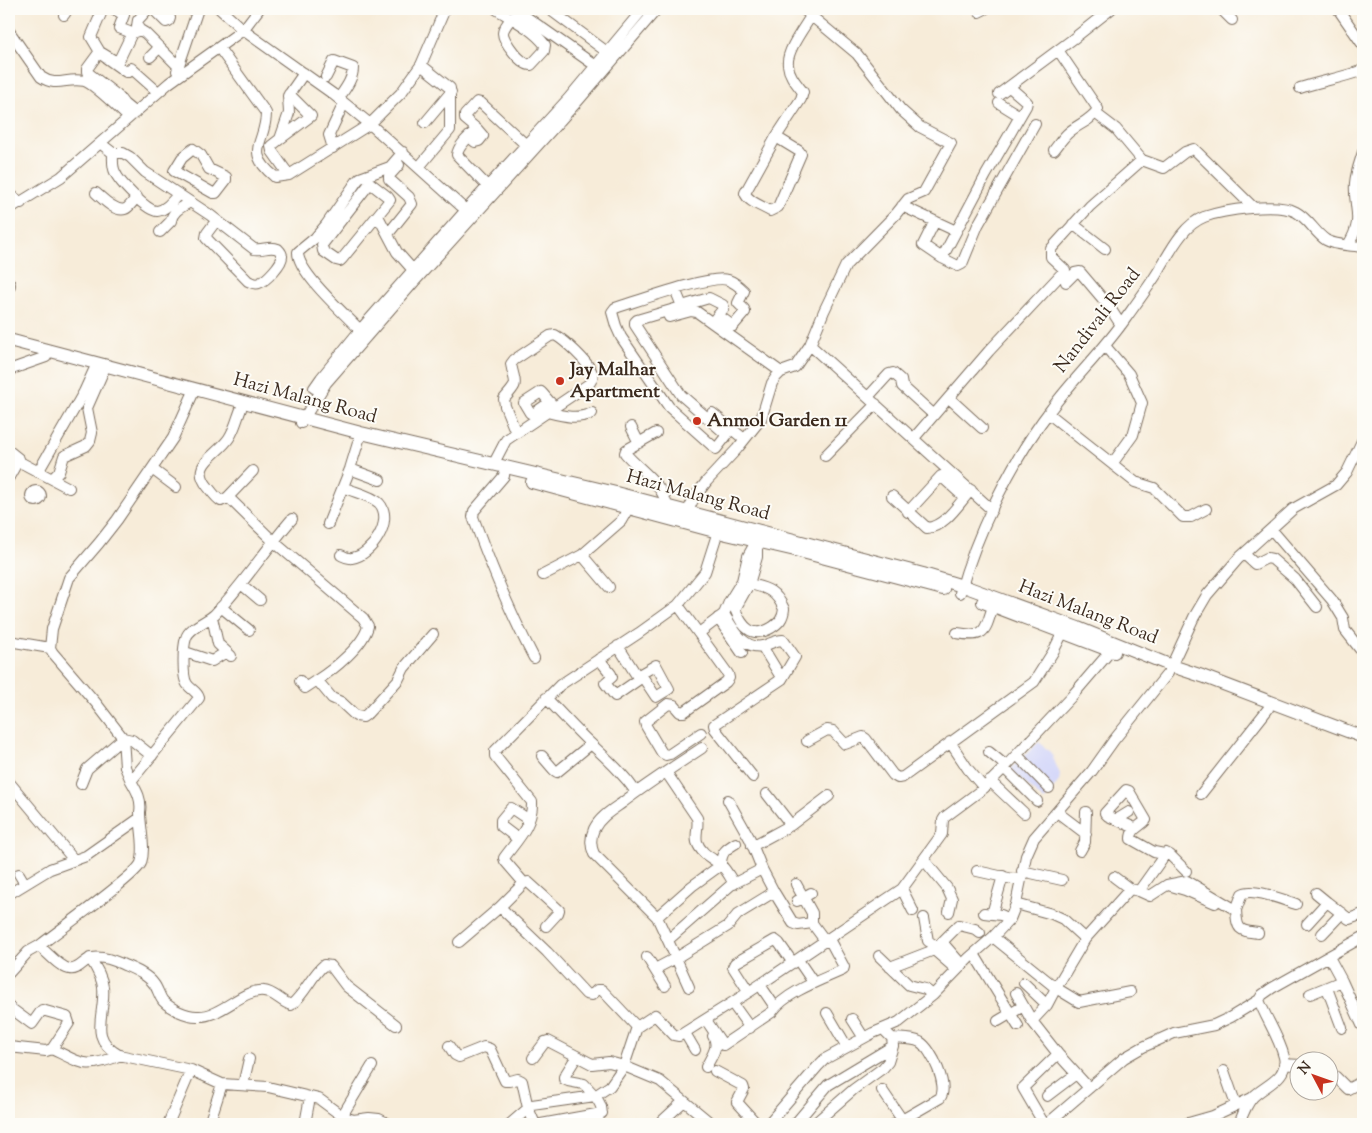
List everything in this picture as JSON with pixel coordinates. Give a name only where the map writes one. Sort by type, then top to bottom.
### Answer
[{"type":"main road","name":"Hazi Malang Road","points":[[9,340],[42,352],[101,369],[360,436],[667,507],[684,517]]},
{"type":"main road","name":"Hazi Malang Road","points":[[9,348],[42,352]]},
{"type":"main road","name":"Hazi Malang Road","points":[[194,393],[241,409],[299,419]]},
{"type":"main road","name":"Hazi Malang Road","points":[[501,469],[629,507],[684,517],[961,590],[1114,647],[1268,709],[1363,744]]},
{"type":"main road","name":"Hazi Malang Road","points":[[961,590],[993,606],[1063,632],[1114,647]]},
{"type":"main road","name":"Hazi Malang Road","points":[[1170,670],[1202,676],[1363,737]]},
{"type":"street","points":[[103,9],[91,37],[100,52],[118,61],[136,32],[136,25],[148,9]]},
{"type":"street","points":[[114,9],[124,15],[119,28],[145,33],[179,67]]},
{"type":"street","points":[[153,9],[168,22],[170,18],[167,9]]},
{"type":"street","points":[[175,79],[198,9]]},
{"type":"street","points":[[220,9],[243,30],[342,100],[470,214]]},
{"type":"street","points":[[9,210],[61,177],[158,92],[243,30],[259,9]]},
{"type":"street","points":[[219,48],[255,95],[266,113],[266,120],[257,153],[260,162],[275,177],[289,175],[370,124],[401,93],[421,65],[445,9]]},
{"type":"street","points":[[496,9],[513,14],[596,66]]},
{"type":"street","points":[[549,9],[607,52]]},
{"type":"street","points":[[299,419],[326,383],[470,214],[488,187],[596,66],[643,9]]},
{"type":"street","points":[[299,419],[320,378],[360,330],[413,270],[470,214],[577,102],[657,9]]},
{"type":"street","points":[[684,517],[694,498],[707,481],[737,449],[761,419],[772,383],[781,372],[795,367],[810,345],[842,272],[902,206],[914,195],[924,192],[951,143],[920,127],[901,110],[857,54],[803,9]]},
{"type":"street","points":[[1020,116],[999,98],[1111,9]]},
{"type":"street","points":[[1221,9],[1232,20]]},
{"type":"street","points":[[1338,9],[1363,45]]},
{"type":"street","points":[[513,14],[545,45],[544,51],[531,65],[524,64],[518,59],[504,35],[504,29],[513,14]]},
{"type":"street","points":[[776,137],[801,154],[778,207],[770,211],[750,200],[746,197],[745,193],[776,137],[802,99],[803,92],[792,78],[788,65],[790,53],[811,16]]},
{"type":"street","points":[[9,31],[41,77],[48,82],[56,83],[75,80],[88,82],[132,116]]},
{"type":"street","points":[[132,116],[118,96],[86,71],[97,56],[101,54],[126,72],[129,72],[131,59],[127,49],[137,35],[140,36],[153,54],[168,62]]},
{"type":"street","points":[[583,57],[594,42]]},
{"type":"street","points":[[1054,150],[1068,134],[1097,111],[1097,107],[1058,50]]},
{"type":"street","points":[[326,77],[334,61],[353,68],[329,135],[333,148]]},
{"type":"street","points":[[419,167],[450,130],[451,92],[446,84],[421,65]]},
{"type":"street","points":[[131,68],[158,92]]},
{"type":"street","points":[[1300,88],[1316,82],[1345,77],[1363,70]]},
{"type":"street","points":[[280,139],[289,113],[287,98],[304,73]]},
{"type":"street","points":[[942,258],[986,175],[1026,106],[1026,102],[1013,90]]},
{"type":"street","points":[[425,123],[451,92]]},
{"type":"street","points":[[289,94],[310,116],[274,144],[272,149],[289,175]]},
{"type":"street","points":[[488,187],[457,155],[458,151],[477,129],[465,119],[465,115],[479,102],[526,145]]},
{"type":"street","points":[[1095,113],[1116,129],[1142,160],[1164,168],[1185,152],[1194,149],[1253,207]]},
{"type":"street","points":[[935,221],[923,245],[942,258],[958,266],[961,265],[978,225],[1035,124]]},
{"type":"street","points":[[101,142],[113,153],[123,153],[130,157],[145,172],[184,198],[216,221],[254,249],[260,250],[269,247],[278,249],[282,254],[282,258],[275,269],[258,284],[248,281],[206,238],[207,233],[216,221]]},
{"type":"street","points":[[193,149],[201,155],[206,166],[226,178],[215,194],[194,183],[174,170],[182,158],[193,149]]},
{"type":"street","points":[[360,330],[318,288],[304,267],[298,252],[315,238],[326,225],[357,181],[366,175],[390,167],[402,152]]},
{"type":"street","points":[[1348,244],[1358,218],[1355,184],[1356,171],[1363,152]]},
{"type":"street","points":[[113,153],[115,173],[136,197],[150,209],[156,211],[184,198]]},
{"type":"street","points":[[951,400],[989,351],[1065,270],[1050,257],[1051,249],[1108,189],[1142,160]]},
{"type":"street","points":[[388,234],[412,204],[409,197],[389,179],[389,176],[400,164]]},
{"type":"street","points":[[986,175],[1002,183]]},
{"type":"street","points":[[160,232],[171,221],[172,216],[194,183]]},
{"type":"street","points":[[370,183],[390,200],[378,216],[340,261],[322,249],[322,245],[370,183]]},
{"type":"street","points":[[9,193],[21,203]]},
{"type":"street","points":[[96,193],[115,208],[123,210],[136,197]]},
{"type":"street","points":[[902,206],[956,231]]},
{"type":"street","name":"Nandivali Road","points":[[961,590],[974,551],[1020,454],[1048,413],[1121,325],[1187,229],[1204,217],[1253,207],[1291,210],[1304,217],[1325,240],[1332,243],[1363,247]]},
{"type":"street","points":[[378,216],[397,252],[413,270]]},
{"type":"street","points":[[963,217],[978,225]]},
{"type":"street","points":[[1073,224],[1094,234],[1104,249]]},
{"type":"street","points":[[1066,282],[1075,273],[1080,272],[1108,305],[1121,325]]},
{"type":"street","points":[[617,328],[643,325],[672,312],[691,311],[733,326],[745,312],[738,303],[744,291],[728,280],[717,279],[675,289],[613,309],[612,312],[617,328],[669,407],[716,449],[727,436],[718,422]]},
{"type":"street","points":[[9,282],[9,288]]},
{"type":"street","points":[[675,289],[682,306],[711,298]]},
{"type":"street","points":[[697,312],[711,298]]},
{"type":"street","points":[[711,298],[724,307],[715,318]]},
{"type":"street","points":[[715,318],[781,372]]},
{"type":"street","points":[[643,325],[652,344],[688,397],[718,422],[744,439]]},
{"type":"street","points":[[516,433],[504,399],[514,388],[516,380],[511,364],[514,360],[552,335],[557,336],[582,358],[593,376],[589,384],[551,407],[516,433],[506,440],[501,469],[474,512],[473,517],[494,574],[519,630],[534,658]]},
{"type":"street","points":[[810,345],[914,438],[967,493]]},
{"type":"street","points":[[1105,346],[1129,374],[1142,403],[1133,435],[1112,464]]},
{"type":"street","points":[[9,370],[42,352]]},
{"type":"street","points":[[46,476],[59,472],[64,456],[86,446],[90,441],[92,433],[87,408],[101,369]]},
{"type":"street","points":[[38,492],[84,392],[101,369]]},
{"type":"street","points":[[868,397],[889,374],[893,373],[901,380],[902,386],[934,415]]},
{"type":"street","points":[[914,438],[934,415],[964,390]]},
{"type":"street","points":[[50,648],[52,629],[69,578],[99,543],[152,469],[172,438],[194,393]]},
{"type":"street","points":[[951,400],[982,428]]},
{"type":"street","points":[[825,456],[876,404]]},
{"type":"street","points":[[551,407],[575,418],[584,417],[592,413]]},
{"type":"street","points":[[241,409],[235,427],[228,438],[201,469],[202,480],[220,500],[224,500],[253,471]]},
{"type":"street","points":[[1048,413],[1135,482],[1154,488],[1183,516],[1191,517],[1206,508]]},
{"type":"street","points":[[630,427],[639,443]]},
{"type":"street","points":[[656,433],[626,450],[625,453],[656,486],[666,500],[667,507]]},
{"type":"street","points":[[328,524],[350,469],[360,436]]},
{"type":"street","points":[[768,1124],[818,1066],[873,1033],[884,1030],[899,1022],[933,995],[1010,919],[1016,904],[1026,856],[1034,838],[1092,771],[1114,740],[1170,670],[1207,595],[1244,554],[1293,509],[1336,485],[1347,472],[1363,439]]},
{"type":"street","points":[[9,451],[18,457],[18,461],[69,488]]},
{"type":"street","points":[[9,477],[18,461]]},
{"type":"street","points":[[152,469],[176,487]]},
{"type":"street","points":[[350,469],[380,480]]},
{"type":"street","points":[[908,512],[941,476],[992,510]]},
{"type":"street","points":[[341,555],[350,559],[364,553],[380,534],[385,524],[382,508],[376,501],[343,488]]},
{"type":"street","points":[[892,496],[923,526],[931,528],[943,520],[967,493]]},
{"type":"street","points":[[228,497],[273,541],[363,618],[368,626],[367,632],[360,642],[327,674],[305,688],[300,681]]},
{"type":"street","points":[[543,575],[582,555],[621,521],[629,507]]},
{"type":"street","points":[[131,781],[199,698],[198,694],[189,687],[185,680],[185,652],[188,634],[212,617],[241,584],[292,519]]},
{"type":"street","points":[[546,926],[559,910],[530,883],[524,882],[504,860],[526,829],[532,808],[529,797],[494,754],[560,685],[678,604],[705,572],[719,527]]},
{"type":"street","points":[[1271,529],[1332,600],[1343,618],[1345,630],[1363,653]]},
{"type":"street","points":[[759,564],[760,538]]},
{"type":"street","points":[[749,584],[768,589],[775,594],[784,609],[778,624],[761,633],[756,633],[745,626],[735,609],[749,584],[757,557],[760,538]]},
{"type":"street","points":[[699,632],[721,616],[742,581],[748,556],[760,538]]},
{"type":"street","points":[[1244,554],[1255,564],[1267,558],[1272,559],[1295,579],[1317,607]]},
{"type":"street","points":[[582,555],[609,587]]},
{"type":"street","points":[[241,584],[260,600]]},
{"type":"street","points":[[678,604],[729,678],[684,712],[680,712],[674,705],[668,704],[645,722],[662,753],[666,755],[701,733]]},
{"type":"street","points":[[957,633],[971,635],[981,633],[987,625],[993,606]]},
{"type":"street","points":[[221,607],[249,630]]},
{"type":"street","points":[[721,616],[742,641],[762,646],[777,640],[783,640],[794,654],[795,659],[782,679],[714,725],[715,729],[753,777]]},
{"type":"street","points":[[721,616],[742,653]]},
{"type":"street","points":[[185,652],[212,661],[228,654],[218,644],[212,617]]},
{"type":"street","points":[[807,742],[827,730],[833,732],[845,744],[863,737],[893,776],[898,778],[903,776],[1034,682],[1063,632]]},
{"type":"street","points":[[317,680],[332,698],[341,702],[356,716],[363,717],[398,680],[404,668],[433,634]]},
{"type":"street","points":[[9,641],[50,648],[123,738],[125,767],[140,800],[142,854],[139,866],[117,887],[39,946],[28,952],[9,973]]},
{"type":"street","points":[[598,658],[611,674],[612,677],[605,684],[615,696],[639,677],[618,646]]},
{"type":"street","points":[[762,646],[782,679]]},
{"type":"street","points":[[510,1124],[528,1108],[536,1104],[595,1096],[610,1086],[624,1066],[637,1027],[655,1015],[674,1036],[685,1033],[795,962],[902,889],[943,831],[945,816],[987,784],[1005,767],[1114,647]]},
{"type":"street","points":[[546,698],[591,744],[626,776],[636,792]]},
{"type":"street","points":[[1201,794],[1268,709]]},
{"type":"street","points":[[123,738],[132,740],[152,756]]},
{"type":"street","points":[[81,784],[87,769],[123,738]]},
{"type":"street","points":[[950,742],[968,769],[1024,813]]},
{"type":"street","points":[[542,756],[557,772],[591,744]]},
{"type":"street","points":[[689,987],[657,917],[594,854],[590,847],[591,837],[601,820],[636,792],[702,748]]},
{"type":"street","points":[[989,752],[1037,801]]},
{"type":"street","points":[[1016,755],[1049,788]]},
{"type":"street","points":[[666,772],[697,818],[696,835],[698,845],[708,857],[721,865],[734,884]]},
{"type":"street","points":[[9,782],[74,860]]},
{"type":"street","points":[[1134,828],[1107,815],[1106,811],[1120,795],[1127,791],[1146,820],[1134,828],[1130,836],[1133,841],[1154,852],[1170,855],[1186,871]]},
{"type":"street","points":[[767,794],[791,825]]},
{"type":"street","points":[[752,846],[791,825],[829,796]]},
{"type":"street","points":[[728,800],[750,839],[774,892],[793,923],[798,925],[812,923]]},
{"type":"street","points":[[518,839],[501,826],[501,820],[511,808],[529,820]]},
{"type":"street","points":[[1057,812],[1086,834]]},
{"type":"street","points":[[1080,851],[1085,842],[1086,812]]},
{"type":"street","points":[[1116,820],[1129,812]]},
{"type":"street","points":[[9,894],[50,868],[86,856],[140,818]]},
{"type":"street","points":[[657,917],[692,886],[721,865],[723,853],[736,843]]},
{"type":"street","points":[[1032,1021],[1047,1006],[1085,938],[1134,890],[1164,854]]},
{"type":"street","points":[[924,860],[947,888],[952,900],[949,912]]},
{"type":"street","points":[[668,940],[734,884],[762,869]]},
{"type":"street","points":[[976,871],[1003,876],[1022,874],[1062,880]]},
{"type":"street","points":[[18,874],[25,884]]},
{"type":"street","points":[[1003,876],[988,913],[1010,919]]},
{"type":"street","points":[[1114,877],[1134,890],[1150,896],[1167,885],[1179,881],[1192,882],[1233,910],[1239,928],[1243,932],[1258,933]]},
{"type":"street","points":[[459,942],[500,907],[524,882]]},
{"type":"street","points":[[705,1020],[722,1045],[750,1028],[813,982],[844,969],[844,966],[827,940],[812,923],[812,913],[796,884]]},
{"type":"street","points":[[902,889],[913,911]]},
{"type":"street","points":[[1233,910],[1242,894],[1248,891],[1265,894],[1296,904]]},
{"type":"street","points":[[655,969],[728,926],[738,914],[774,892]]},
{"type":"street","points":[[1316,892],[1351,919],[1363,914]]},
{"type":"street","points":[[1307,924],[1327,902]]},
{"type":"street","points":[[1016,904],[1063,919],[1085,938]]},
{"type":"street","points":[[500,907],[547,952],[586,994],[602,990],[637,1027]]},
{"type":"street","points":[[1322,934],[1342,913]]},
{"type":"street","points":[[924,918],[929,943],[936,946],[960,967]]},
{"type":"street","points":[[960,967],[942,942],[959,925],[974,929],[980,933]]},
{"type":"street","points":[[993,937],[1056,988],[1079,1002],[1130,992]]},
{"type":"street","points":[[1058,1054],[1023,1088],[1045,1124],[1124,1058],[1144,1046],[1174,1033],[1214,1025],[1231,1017],[1259,1000],[1262,995],[1272,988],[1363,937]]},
{"type":"street","points":[[749,992],[733,967],[735,963],[775,940],[813,982]]},
{"type":"street","points":[[39,946],[63,967],[74,970],[90,958],[107,958],[119,962],[142,974],[154,984],[163,1000],[174,1010],[197,1016],[214,1014],[248,995],[262,990],[291,1005],[297,1000],[318,970],[324,965],[331,966],[346,986],[396,1025]]},
{"type":"street","points":[[890,967],[934,950],[960,967]]},
{"type":"street","points":[[974,954],[1018,1026]]},
{"type":"street","points":[[879,956],[909,985],[925,989],[933,995]]},
{"type":"street","points":[[647,957],[665,986]]},
{"type":"street","points":[[1329,957],[1362,1025]]},
{"type":"street","points":[[90,958],[102,979],[104,990],[99,1027],[103,1041],[109,1049],[121,1055],[191,1070],[222,1084],[268,1087],[319,1099],[342,1116],[353,1120],[379,1119],[389,1124]]},
{"type":"street","points":[[1310,994],[1342,981]]},
{"type":"street","points":[[1024,983],[1047,1006]]},
{"type":"street","points":[[760,985],[775,1008]]},
{"type":"street","points":[[1327,988],[1342,1028]]},
{"type":"street","points":[[1016,993],[1032,1021],[1058,1054],[1089,1088]]},
{"type":"street","points":[[1185,1124],[1212,1116],[1252,1098],[1279,1076],[1284,1064],[1281,1050],[1259,1000]]},
{"type":"street","points":[[732,1003],[750,1028]]},
{"type":"street","points":[[9,1007],[32,1024],[42,1010],[67,1018],[69,1022],[52,1049],[46,1051],[9,1047]]},
{"type":"street","points":[[998,1021],[1020,1008]]},
{"type":"street","points":[[826,1013],[848,1047]]},
{"type":"street","points":[[852,1019],[864,1038]]},
{"type":"street","points":[[705,1020],[716,1043],[711,1069],[743,1086],[744,1089],[737,1102],[757,1124]]},
{"type":"street","points":[[884,1030],[893,1042]]},
{"type":"street","points":[[685,1033],[696,1049]]},
{"type":"street","points":[[795,1124],[828,1085],[893,1042],[913,1040],[924,1045],[934,1062],[943,1086],[943,1094],[940,1098],[901,1123],[882,1090]]},
{"type":"street","points":[[533,1058],[545,1042],[548,1041],[592,1064],[609,1062],[624,1066],[660,1081],[712,1124]]},
{"type":"street","points":[[814,1124],[854,1089],[883,1068],[888,1062],[893,1042]]},
{"type":"street","points":[[448,1046],[459,1057],[484,1047],[490,1049],[505,1081],[521,1079],[528,1108],[535,1124]]},
{"type":"street","points":[[52,1049],[84,1065],[101,1063],[121,1055]]},
{"type":"street","points":[[576,1056],[564,1079],[584,1084],[602,1105],[602,1113],[593,1124]]},
{"type":"street","points":[[243,1085],[249,1058]]},
{"type":"street","points":[[1284,1064],[1290,1064]]},
{"type":"street","points":[[342,1116],[372,1066]]},
{"type":"street","points":[[168,1124],[191,1070]]},
{"type":"street","points":[[1224,1071],[1236,1105]]},
{"type":"street","points":[[1047,1096],[1075,1073]]},
{"type":"street","points":[[1340,1081],[1348,1089],[1363,1081]]},
{"type":"street","points":[[209,1124],[222,1084]]},
{"type":"street","points":[[305,1124],[310,1097]]},
{"type":"street","points":[[1239,1124],[1252,1098]]},
{"type":"street","points":[[659,1124],[684,1101]]},
{"type":"street","points":[[541,1124],[602,1113]]},
{"type":"shaded area","points":[[1039,742],[1051,753],[1060,774],[1059,781],[1044,801],[1010,769]]},
{"type":"place","name":"Jay Malhar Apartment","points":[[560,381]]},
{"type":"place","name":"Anmol Garden 11","points":[[697,421]]}]
